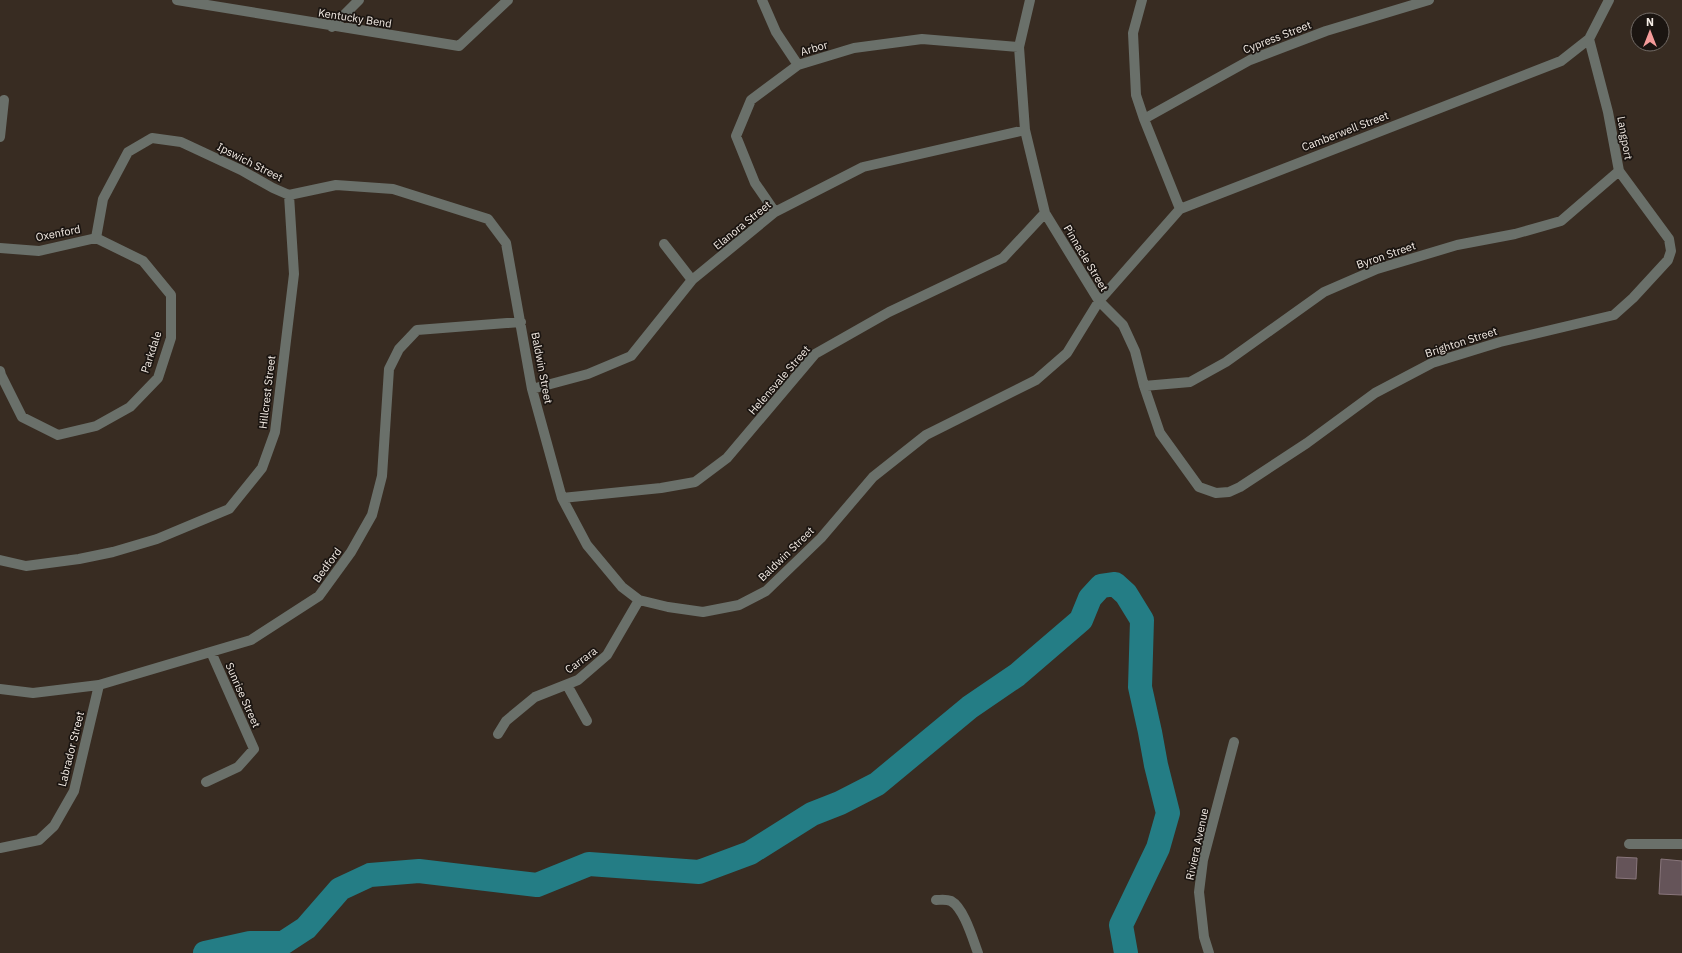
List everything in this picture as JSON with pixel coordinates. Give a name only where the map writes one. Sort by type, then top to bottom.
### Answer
[{"type":"street","name":"Kentucky Bend","points":[[177,0],[214,3],[332,27],[459,46],[508,0]]},
{"type":"street","points":[[332,27],[359,0]]},
{"type":"street","points":[[762,0],[776,32],[798,65]]},
{"type":"street","name":"Pinnacle Street","points":[[1030,0],[1019,46],[1025,130],[1045,213],[1098,302],[1123,325],[1135,351],[1144,386],[1160,433],[1199,487],[1216,493]]},
{"type":"street","points":[[1142,0],[1133,33],[1136,95],[1180,209]]},
{"type":"street","name":"Camberwell Street","points":[[1098,302],[1180,209],[1561,61],[1589,39],[1609,0]]},
{"type":"street","name":"Cypress Street","points":[[1144,119],[1250,60],[1326,31],[1426,1]]},
{"type":"street","name":"Arbor","points":[[775,212],[755,182],[736,136],[751,100],[798,65],[854,48],[922,39],[1019,46]]},
{"type":"street","name":"Langport","points":[[1589,39],[1608,112],[1619,171],[1669,239],[1671,251]]},
{"type":"street","points":[[0,137],[4,100]]},
{"type":"street","name":"Elanora Street","points":[[532,389],[588,374],[631,356],[692,280],[775,212],[863,167],[1025,130]]},
{"type":"street","name":"Ipswich Street","points":[[96,238],[102,199],[128,152],[152,138],[181,142],[241,170],[273,188],[289,194],[336,185],[393,189],[488,219],[506,243],[521,322]]},
{"type":"street","name":"Byron Street","points":[[1144,386],[1190,382],[1226,362],[1324,292],[1377,269],[1457,245],[1515,234],[1561,221],[1619,171]]},
{"type":"street","name":"Hillcrest Street","points":[[0,560],[26,566],[78,559],[112,552],[157,538],[229,509],[262,468],[275,432],[294,274],[289,194]]},
{"type":"street","name":"Helensvale Street","points":[[562,498],[661,488],[695,482],[727,458],[815,354],[889,312],[1003,258],[1045,213]]},
{"type":"street","name":"Oxenford","points":[[0,248],[39,251],[96,238]]},
{"type":"street","name":"Parkdale","points":[[0,371],[0,375],[22,417],[58,435],[96,426],[130,407],[158,378],[170,338],[171,295],[143,261],[96,238]]},
{"type":"street","points":[[664,244],[692,280]]},
{"type":"street","name":"Brighton Street","points":[[1216,493],[1229,492],[1240,487],[1307,443],[1375,393],[1432,363],[1500,342],[1614,315],[1633,298],[1668,260],[1671,251]]},
{"type":"street","name":"Baldwin Street","points":[[521,322],[532,389],[562,498],[587,545],[622,587],[639,600],[668,608],[703,612],[739,605],[766,591],[821,538],[873,476],[926,435],[1036,380],[1067,353],[1098,302]]},
{"type":"street","name":"Bedford","points":[[0,689],[33,693],[99,685],[251,640],[319,596],[351,552],[372,514],[382,476],[389,369],[399,349],[417,330],[521,322]]},
{"type":"street","name":"Carrara","points":[[498,734],[506,721],[536,697],[578,680],[607,655],[639,600]]},
{"type":"street","name":"Sunrise Street","points":[[206,782],[238,767],[254,749],[211,652]]},
{"type":"street","name":"Labrador Street","points":[[0,848],[39,840],[54,826],[74,791],[99,685]]},
{"type":"street","points":[[566,685],[587,721]]},
{"type":"street","name":"Riviera Avenue","points":[[1209,953],[1204,937],[1199,892],[1203,860],[1234,742]]},
{"type":"street","points":[[1629,844],[1682,844]]},
{"type":"street","points":[[936,900],[950,901],[957,905],[978,953]]},
{"type":"building","points":[[1617,857],[1637,858],[1636,879],[1616,878]]},
{"type":"building","points":[[1661,859],[1682,861],[1682,895],[1659,894]]},
{"type":"waterway","points":[[205,953],[250,943],[283,943],[306,928],[340,889],[370,875],[419,871],[537,885],[589,864],[699,872],[750,853],[812,814],[840,803],[877,784],[970,707],[1017,675],[1081,620],[1090,598],[1101,586],[1115,584],[1126,594],[1142,620],[1140,687],[1156,765],[1168,813],[1158,848],[1121,925],[1126,953]]}]
